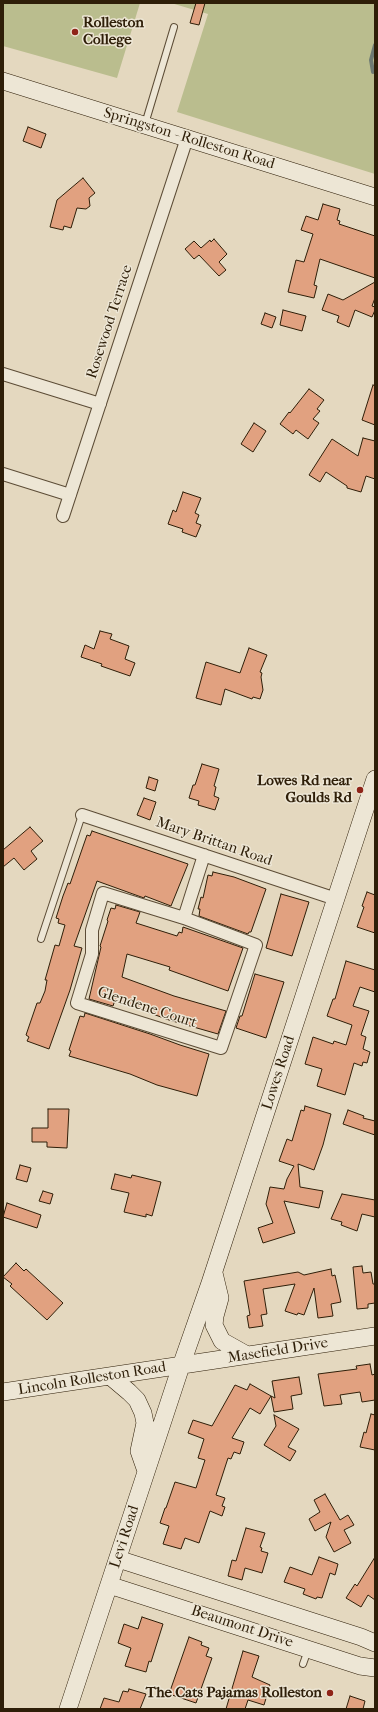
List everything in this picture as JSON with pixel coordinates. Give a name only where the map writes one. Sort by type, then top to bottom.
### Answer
[{"type":"main road","name":"Springston - Rolleston Road","points":[[3,81],[375,197]]},
{"type":"main road","name":"Lowes Road","points":[[181,1366],[214,1272],[375,779]]},
{"type":"main road","points":[[214,1272],[220,1298],[214,1325],[222,1341],[247,1356]]},
{"type":"main road","name":"Masefield Drive","points":[[181,1366],[375,1336]]},
{"type":"main road","name":"Lincoln Rolleston Road","points":[[3,1392],[181,1366]]},
{"type":"main road","name":"Levi Road","points":[[68,1709],[181,1366]]},
{"type":"main road","points":[[110,1376],[137,1400],[144,1413],[145,1423],[139,1451],[146,1472]]},
{"type":"main road","name":"Beaumont Drive","points":[[118,1559],[361,1637],[375,1643]]},
{"type":"main road","name":"Beaumont Drive","points":[[109,1585],[261,1633],[306,1656],[375,1668]]},
{"type":"main road","points":[[261,1633],[270,1608]]},
{"type":"street","name":"Rosewood Terrace","points":[[63,516],[187,138]]},
{"type":"street","points":[[3,374],[100,404]]},
{"type":"street","points":[[3,474],[70,495]]},
{"type":"street","name":"Mary Brittan Road","points":[[82,814],[336,899]]},
{"type":"street","points":[[184,918],[204,855]]},
{"type":"street","name":"Glendene Court","points":[[103,893],[184,918],[256,945],[220,1048],[76,1002],[92,954],[92,930],[103,893]]},
{"type":"lane","points":[[145,125],[174,27]]},
{"type":"lane","points":[[41,939],[82,814]]},
{"type":"green space","name":"Rolleston College","points":[[3,3],[140,3],[117,78],[3,46]]},
{"type":"green space","points":[[171,3],[375,3],[375,174],[177,112],[208,14]]},
{"type":"building","points":[[196,3],[205,3],[199,25],[190,23]]},
{"type":"building","points":[[28,127],[46,134],[41,148],[23,141]]},
{"type":"building","points":[[83,178],[95,193],[89,198],[90,206],[86,209],[77,208],[71,228],[64,226],[63,230],[50,227],[57,200]]},
{"type":"building","points":[[323,204],[340,209],[337,220],[340,221],[339,224],[375,236],[375,278],[320,259],[314,285],[317,286],[314,298],[288,292],[296,260],[304,262],[313,234],[301,230],[306,216],[318,220]]},
{"type":"building","points":[[214,239],[227,254],[219,262],[226,270],[219,276],[199,255],[194,259],[185,249],[194,241],[201,248],[210,240],[211,242]]},
{"type":"building","points":[[375,282],[375,298],[372,306],[375,307],[375,310],[372,317],[355,310],[349,327],[337,322],[339,316],[322,310],[328,294],[343,300]]},
{"type":"building","points":[[283,310],[306,316],[302,331],[280,325]]},
{"type":"building","points":[[265,313],[276,317],[272,328],[261,324]]},
{"type":"building","points":[[373,385],[375,386],[375,425],[362,420]]},
{"type":"building","points":[[309,389],[324,400],[317,409],[320,411],[313,419],[319,423],[308,439],[296,430],[293,434],[280,424]]},
{"type":"building","points":[[254,423],[266,431],[253,452],[241,444]]},
{"type":"building","points":[[363,438],[375,441],[375,479],[366,476],[361,492],[347,488],[347,486],[326,472],[320,482],[309,475],[332,439],[358,456]]},
{"type":"building","points":[[183,492],[201,498],[195,513],[199,515],[196,523],[201,525],[196,537],[182,532],[183,529],[168,524],[173,510],[176,512]]},
{"type":"building","points":[[100,631],[112,634],[110,639],[129,646],[125,659],[135,663],[130,676],[81,657],[85,645],[94,649]]},
{"type":"building","points":[[249,648],[267,655],[260,672],[262,673],[261,677],[263,690],[260,699],[253,697],[252,699],[225,689],[221,705],[196,698],[206,662],[240,673]]},
{"type":"building","points":[[202,764],[219,769],[214,786],[216,787],[214,796],[219,798],[215,810],[198,805],[199,801],[189,798]]},
{"type":"building","points":[[149,777],[158,780],[155,791],[146,788]]},
{"type":"building","points":[[144,798],[156,802],[150,820],[137,815]]},
{"type":"building","points":[[30,827],[43,841],[31,851],[37,859],[24,870],[14,858],[3,867],[3,850]]},
{"type":"building","points":[[92,831],[188,864],[171,906],[97,881],[74,946],[82,948],[70,990],[49,1049],[27,1041],[29,1037],[26,1035],[37,1003],[40,1003],[45,991],[47,980],[45,980],[55,945],[59,946],[65,925],[58,923],[59,919],[56,918],[63,896],[68,883],[70,884],[87,835],[90,836]]},
{"type":"building","points":[[213,872],[234,877],[266,889],[251,932],[248,934],[199,916],[200,909],[198,909],[201,897],[203,898],[208,875],[212,876]]},
{"type":"building","points":[[367,892],[375,895],[375,933],[357,927],[364,907],[362,906]]},
{"type":"building","points":[[281,894],[309,902],[292,956],[266,948]]},
{"type":"building","points":[[116,905],[140,912],[136,923],[177,936],[179,932],[182,933],[183,927],[243,948],[228,991],[169,970],[170,967],[127,954],[122,977],[174,996],[226,1011],[218,1034],[169,1020],[115,1000],[113,1006],[89,999],[107,920],[111,908],[115,909]]},
{"type":"building","points":[[346,961],[375,970],[375,992],[360,987],[353,1006],[369,1011],[361,1035],[366,1037],[363,1049],[370,1052],[367,1063],[363,1062],[362,1066],[354,1063],[345,1095],[317,1086],[322,1069],[305,1064],[313,1037],[333,1044],[334,1041],[346,1045],[352,1025],[327,1016],[333,999],[335,999]]},
{"type":"building","points":[[255,974],[284,982],[266,1038],[236,1028],[240,1016],[242,1016]]},
{"type":"building","points":[[85,1013],[209,1054],[197,1096],[157,1085],[130,1074],[69,1056],[71,1051],[69,1050],[80,1016],[84,1017]]},
{"type":"building","points":[[305,1106],[331,1114],[323,1145],[314,1170],[298,1164],[300,1187],[323,1191],[319,1208],[284,1201],[295,1233],[263,1243],[258,1228],[273,1223],[266,1204],[270,1187],[284,1189],[287,1179],[294,1166],[279,1161],[287,1139],[292,1141],[301,1110],[304,1111]]},
{"type":"building","points":[[48,1109],[69,1109],[67,1148],[47,1147],[47,1142],[32,1142],[32,1128],[48,1128]]},
{"type":"building","points":[[348,1110],[364,1116],[363,1118],[375,1121],[375,1135],[343,1124]]},
{"type":"building","points":[[20,1165],[31,1168],[27,1182],[16,1179]]},
{"type":"building","points":[[115,1174],[131,1178],[132,1175],[161,1182],[152,1216],[146,1214],[146,1217],[124,1212],[129,1193],[111,1189]]},
{"type":"building","points":[[43,1191],[53,1194],[50,1204],[39,1201]]},
{"type":"building","points":[[342,1194],[375,1200],[375,1217],[362,1214],[357,1231],[341,1225],[342,1222],[331,1219]]},
{"type":"building","points":[[7,1203],[41,1215],[37,1228],[3,1217]]},
{"type":"building","points":[[16,1263],[24,1271],[26,1269],[63,1303],[47,1320],[10,1286],[12,1284],[3,1277]]},
{"type":"building","points":[[362,1266],[363,1273],[371,1272],[373,1284],[375,1284],[375,1303],[368,1304],[368,1308],[357,1309],[353,1267]]},
{"type":"building","points":[[331,1269],[332,1276],[335,1275],[341,1302],[331,1304],[333,1316],[318,1318],[314,1288],[304,1315],[298,1313],[297,1315],[285,1311],[295,1284],[263,1289],[267,1314],[261,1315],[263,1326],[249,1328],[247,1316],[250,1315],[244,1281],[298,1272],[304,1275]]},
{"type":"building","points":[[370,1364],[372,1375],[375,1374],[375,1400],[362,1402],[360,1392],[340,1395],[342,1404],[324,1406],[318,1374],[357,1369],[356,1366]]},
{"type":"building","points":[[299,1377],[302,1394],[291,1396],[293,1409],[274,1412],[271,1396],[275,1398],[272,1381]]},
{"type":"building","points":[[250,1384],[271,1396],[260,1414],[250,1408],[232,1438],[244,1442],[240,1454],[234,1452],[231,1459],[228,1458],[216,1495],[225,1498],[222,1506],[225,1507],[222,1516],[210,1511],[199,1543],[185,1538],[181,1549],[163,1544],[169,1526],[160,1523],[175,1482],[196,1488],[205,1460],[198,1458],[204,1439],[188,1433],[193,1420],[212,1426],[235,1385],[247,1390]]},
{"type":"building","points":[[371,1414],[375,1415],[375,1450],[360,1447],[364,1432],[366,1433]]},
{"type":"building","points":[[274,1415],[299,1429],[288,1447],[296,1451],[290,1461],[264,1445],[276,1426]]},
{"type":"building","points":[[325,1494],[340,1520],[348,1515],[354,1525],[344,1530],[351,1543],[334,1552],[326,1537],[331,1522],[315,1531],[309,1519],[320,1512],[314,1500]]},
{"type":"building","points":[[246,1528],[265,1533],[260,1547],[262,1548],[261,1551],[268,1553],[262,1573],[245,1568],[242,1580],[228,1576],[232,1560],[236,1561]]},
{"type":"building","points":[[319,1557],[338,1564],[335,1575],[330,1573],[322,1598],[317,1597],[316,1599],[303,1594],[305,1589],[284,1582],[290,1567],[312,1575]]},
{"type":"building","points":[[375,1557],[375,1600],[368,1595],[361,1607],[346,1598],[355,1584],[357,1586]]},
{"type":"building","points":[[142,1617],[163,1624],[151,1662],[149,1661],[146,1672],[125,1666],[131,1648],[118,1643],[124,1624],[138,1629]]},
{"type":"building","points":[[189,1637],[202,1642],[201,1645],[209,1648],[206,1656],[212,1658],[196,1703],[169,1694]]},
{"type":"building","points":[[243,1651],[259,1656],[252,1677],[270,1685],[264,1705],[248,1700],[245,1709],[226,1709]]},
{"type":"building","points":[[129,1689],[146,1694],[140,1709],[100,1709],[104,1698],[119,1702],[123,1691],[128,1692]]},
{"type":"building","points":[[350,1696],[365,1701],[363,1709],[346,1709]]},
{"type":"waterway","points":[[373,72],[371,60],[375,45]]},
{"type":"place","name":"Rolleston College","points":[[75,32]]},
{"type":"place","name":"Lowes Rd near Goulds Rd","points":[[360,790]]},
{"type":"place","name":"The Cats Pajamas Rolleston","points":[[330,1693]]}]
